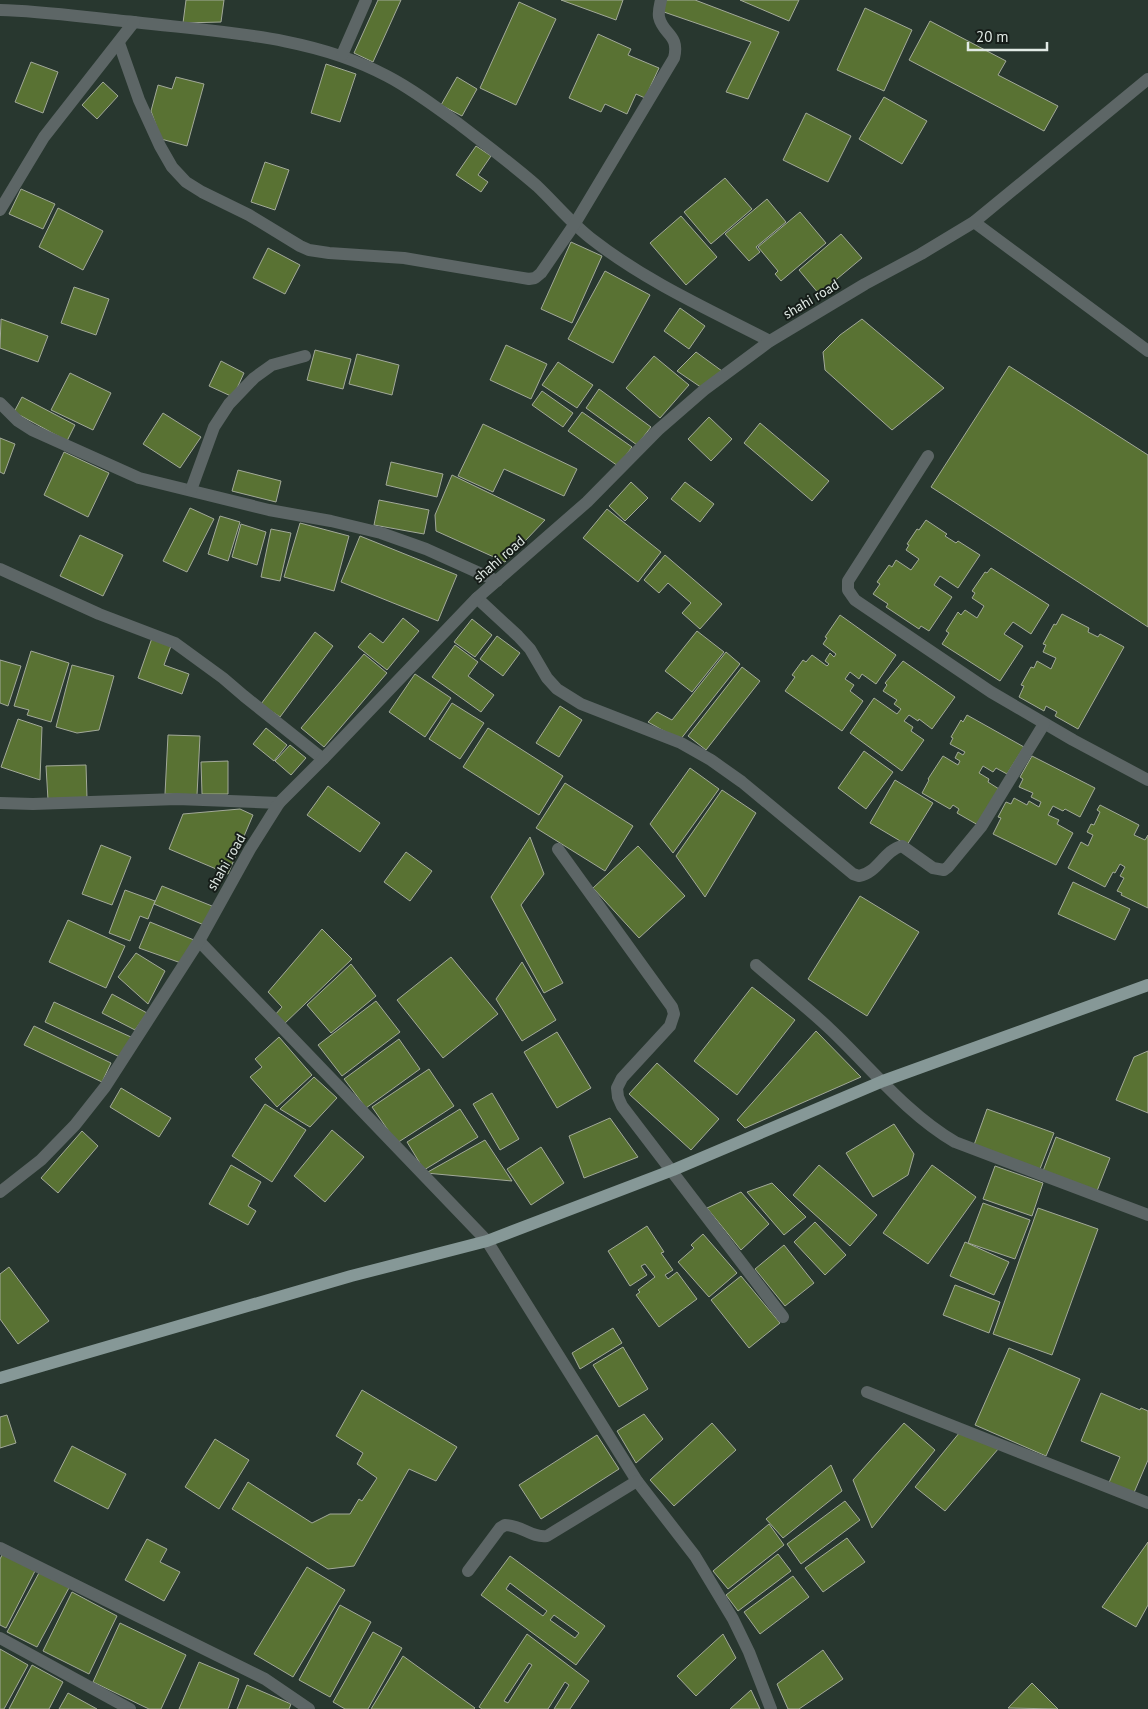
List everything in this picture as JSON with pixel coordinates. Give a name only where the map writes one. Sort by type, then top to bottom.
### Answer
[{"type":"main road","points":[[0,1378],[351,1276],[487,1241],[673,1170],[883,1081],[1148,985]]},
{"type":"street","points":[[342,56],[366,0]]},
{"type":"street","points":[[119,43],[140,100],[160,146],[172,167],[186,182],[202,192],[249,215],[309,250],[404,258],[529,279],[535,278],[541,273],[574,225],[674,58],[675,41],[662,24],[660,17],[661,0]]},
{"type":"street","points":[[0,10],[36,11],[216,30],[269,38],[342,56],[387,76],[433,105],[537,187],[574,225],[610,253],[656,282],[770,341]]},
{"type":"street","points":[[0,210],[44,137],[134,22]]},
{"type":"street","name":"shahi road","points":[[0,1192],[41,1160],[75,1125],[105,1087],[199,941],[250,849],[279,803],[477,598],[587,502],[658,430],[704,390],[770,341],[974,222],[1148,79]]},
{"type":"street","points":[[974,222],[1148,351]]},
{"type":"street","points":[[191,490],[214,427],[229,404],[254,378],[272,365],[304,356]]},
{"type":"street","points":[[0,402],[18,421],[32,430],[139,478],[269,510],[381,533],[426,549],[497,581]]},
{"type":"street","points":[[928,456],[848,581],[848,590],[854,600],[991,692],[1044,724],[1148,780]]},
{"type":"street","points":[[0,569],[99,614],[175,643],[223,678],[323,759]]},
{"type":"street","points":[[477,598],[530,649],[547,678],[557,689],[581,704],[681,743],[710,760],[742,782],[853,874],[859,876],[871,872],[896,848],[902,846],[933,868],[944,870],[948,867],[981,827],[1044,724]]},
{"type":"street","points":[[0,804],[177,799],[279,803]]},
{"type":"street","points":[[558,849],[672,1007],[674,1014],[670,1026],[622,1078],[617,1088],[622,1106],[673,1170],[783,1317]]},
{"type":"street","points":[[199,941],[487,1241],[637,1480],[695,1556],[733,1618],[749,1652],[770,1709]]},
{"type":"street","points":[[756,965],[829,1028],[929,1126],[955,1142],[1148,1215]]},
{"type":"street","points":[[867,1392],[1148,1503]]},
{"type":"street","points":[[468,1571],[505,1524],[518,1526],[538,1537],[547,1536],[637,1480]]},
{"type":"street","points":[[0,1548],[265,1679],[309,1709]]},
{"type":"street","points":[[0,1638],[130,1709]]},
{"type":"building","points":[[186,0],[224,0],[221,22],[183,23]]},
{"type":"building","points":[[378,0],[401,0],[373,62],[354,53]]},
{"type":"building","points":[[561,0],[623,0],[616,20]]},
{"type":"building","points":[[666,0],[695,0],[779,32],[748,99],[726,92],[751,42],[661,11]]},
{"type":"building","points":[[740,0],[799,0],[789,21]]},
{"type":"building","points":[[519,2],[556,19],[516,105],[480,88]]},
{"type":"building","points":[[865,8],[912,30],[884,91],[837,70]]},
{"type":"building","points":[[930,21],[1006,61],[998,75],[1058,106],[1044,131],[909,60]]},
{"type":"building","points":[[598,34],[631,49],[628,55],[659,68],[645,98],[636,94],[627,114],[605,104],[601,112],[569,98]]},
{"type":"building","points":[[31,62],[58,72],[43,113],[15,102]]},
{"type":"building","points":[[326,64],[356,74],[340,122],[311,113]]},
{"type":"building","points":[[176,77],[204,84],[187,146],[161,139],[151,111],[158,85],[172,89]]},
{"type":"building","points":[[457,77],[477,89],[462,116],[441,105]]},
{"type":"building","points":[[103,82],[118,96],[97,119],[82,105]]},
{"type":"building","points":[[884,97],[927,121],[902,164],[859,139]]},
{"type":"building","points":[[806,113],[851,136],[828,182],[783,160]]},
{"type":"building","points":[[476,146],[491,156],[478,175],[488,182],[481,192],[456,175]]},
{"type":"building","points":[[265,162],[289,170],[275,210],[251,202]]},
{"type":"building","points":[[725,178],[752,209],[711,244],[684,212]]},
{"type":"building","points":[[21,189],[55,204],[43,229],[9,214]]},
{"type":"building","points":[[767,199],[786,222],[756,247],[760,252],[749,261],[725,234]]},
{"type":"building","points":[[58,208],[103,231],[83,270],[39,247]]},
{"type":"building","points":[[800,212],[826,243],[781,281],[775,274],[778,271],[758,247]]},
{"type":"building","points":[[681,216],[717,257],[686,285],[650,243]]},
{"type":"building","points":[[841,234],[862,258],[819,294],[799,270]]},
{"type":"building","points":[[571,242],[602,256],[572,323],[541,309]]},
{"type":"building","points":[[268,248],[300,265],[285,294],[253,278]]},
{"type":"building","points":[[605,271],[650,295],[613,363],[568,339]]},
{"type":"building","points":[[74,287],[109,299],[96,335],[61,323]]},
{"type":"building","points":[[680,308],[705,326],[689,349],[664,331]]},
{"type":"building","points":[[1,319],[48,336],[38,362],[0,348]]},
{"type":"building","points":[[862,319],[944,388],[892,430],[825,370],[823,352],[840,335]]},
{"type":"building","points":[[506,345],[547,364],[531,399],[490,380]]},
{"type":"building","points":[[315,350],[351,359],[343,389],[307,380]]},
{"type":"building","points":[[696,352],[722,371],[702,388],[677,371]]},
{"type":"building","points":[[357,354],[399,365],[392,395],[349,384]]},
{"type":"building","points":[[654,356],[689,385],[660,418],[626,388]]},
{"type":"building","points":[[221,361],[244,373],[233,397],[209,386]]},
{"type":"building","points":[[558,362],[593,385],[577,408],[542,385]]},
{"type":"building","points":[[1009,366],[1148,455],[1148,627],[931,487]]},
{"type":"building","points":[[70,373],[111,393],[93,430],[51,410]]},
{"type":"building","points":[[599,389],[651,427],[637,445],[586,408]]},
{"type":"building","points":[[542,391],[573,413],[563,427],[532,405]]},
{"type":"building","points":[[22,397],[75,425],[67,441],[14,412]]},
{"type":"building","points":[[582,412],[632,447],[618,466],[568,431]]},
{"type":"building","points":[[163,413],[201,437],[180,468],[143,444]]},
{"type":"building","points":[[709,417],[732,439],[711,461],[688,439]]},
{"type":"building","points":[[760,423],[829,481],[812,501],[744,443]]},
{"type":"building","points":[[483,424],[577,469],[564,496],[504,469],[493,492],[458,476]]},
{"type":"building","points":[[0,438],[15,444],[4,474],[0,472]]},
{"type":"building","points":[[64,452],[109,473],[88,517],[44,495]]},
{"type":"building","points":[[391,462],[443,474],[437,497],[386,485]]},
{"type":"building","points":[[238,470],[281,481],[276,502],[232,491]]},
{"type":"building","points":[[452,475],[545,520],[505,562],[436,531],[435,515]]},
{"type":"building","points":[[631,482],[648,498],[625,521],[609,506]]},
{"type":"building","points":[[685,482],[714,504],[700,522],[671,499]]},
{"type":"building","points":[[379,500],[429,510],[424,534],[374,525]]},
{"type":"building","points":[[190,508],[214,519],[187,572],[163,561]]},
{"type":"building","points":[[607,509],[661,552],[638,582],[583,538]]},
{"type":"building","points":[[220,516],[240,522],[228,561],[208,554]]},
{"type":"building","points":[[926,520],[947,534],[945,536],[956,543],[958,541],[980,555],[958,588],[940,576],[934,585],[952,597],[929,631],[921,626],[919,629],[886,607],[888,604],[873,594],[880,584],[877,582],[889,565],[892,567],[896,560],[911,570],[919,559],[906,550],[909,545],[907,544]]},
{"type":"building","points":[[300,523],[349,536],[334,591],[284,577]]},
{"type":"building","points":[[241,524],[266,532],[257,565],[232,557]]},
{"type":"building","points":[[271,529],[291,533],[280,581],[261,577]]},
{"type":"building","points":[[80,535],[123,555],[103,596],[60,576]]},
{"type":"building","points":[[360,536],[457,575],[438,621],[341,582]]},
{"type":"building","points":[[665,555],[722,604],[700,629],[682,613],[691,603],[668,583],[659,593],[644,580]]},
{"type":"building","points":[[991,568],[1049,605],[1031,634],[1013,622],[1004,634],[1023,646],[1000,681],[942,644],[949,633],[946,631],[958,612],[961,615],[965,610],[977,618],[984,606],[972,598],[975,593],[972,591],[985,572],[987,573]]},
{"type":"building","points":[[1062,614],[1089,628],[1088,632],[1098,637],[1100,634],[1124,647],[1078,729],[1055,716],[1057,712],[1046,706],[1044,711],[1019,697],[1024,686],[1021,685],[1031,667],[1034,668],[1037,661],[1051,669],[1056,658],[1043,652],[1046,645],[1043,644]]},
{"type":"building","points":[[840,615],[896,655],[876,684],[862,674],[859,679],[850,672],[845,679],[854,685],[850,691],[863,701],[842,731],[785,691],[795,677],[792,675],[803,660],[806,662],[812,655],[827,666],[829,664],[825,661],[830,653],[834,657],[836,654],[823,644],[827,638],[825,637]]},
{"type":"building","points":[[403,618],[419,631],[387,670],[358,647],[370,633],[383,643]]},
{"type":"building","points":[[472,619],[492,635],[475,657],[454,642]]},
{"type":"building","points":[[697,631],[724,652],[692,692],[665,671]]},
{"type":"building","points":[[315,632],[333,646],[280,717],[261,704]]},
{"type":"building","points":[[497,636],[520,653],[503,676],[480,659]]},
{"type":"building","points":[[152,638],[171,646],[164,665],[189,674],[182,694],[138,678]]},
{"type":"building","points":[[455,645],[478,662],[468,676],[494,695],[481,712],[432,677]]},
{"type":"building","points":[[31,651],[69,663],[51,722],[27,715],[29,710],[14,706]]},
{"type":"building","points":[[726,652],[740,664],[680,740],[648,722],[657,712],[672,720]]},
{"type":"building","points":[[364,654],[387,673],[324,747],[301,728]]},
{"type":"building","points":[[0,660],[21,666],[8,706],[0,703]]},
{"type":"building","points":[[903,661],[955,697],[932,729],[919,719],[918,721],[909,715],[904,721],[913,727],[911,731],[924,740],[902,771],[850,733],[874,698],[897,714],[901,709],[894,704],[897,700],[883,691],[887,685],[885,683]]},
{"type":"building","points":[[72,665],[114,676],[99,730],[77,733],[56,727]]},
{"type":"building","points":[[742,667],[760,681],[706,750],[688,736]]},
{"type":"building","points":[[415,674],[451,698],[425,737],[389,712]]},
{"type":"building","points":[[452,703],[484,723],[460,759],[429,739]]},
{"type":"building","points":[[560,706],[582,720],[559,757],[536,743]]},
{"type":"building","points":[[967,715],[1024,747],[1007,774],[996,768],[993,772],[983,766],[979,773],[989,779],[988,782],[999,789],[978,825],[957,813],[959,809],[953,805],[950,809],[922,793],[928,779],[943,756],[958,765],[960,761],[955,758],[958,752],[963,755],[965,752],[950,744],[953,738],[951,737],[961,720],[963,722]]},
{"type":"building","points":[[18,719],[42,727],[40,780],[1,767]]},
{"type":"building","points":[[266,728],[287,745],[274,761],[253,744]]},
{"type":"building","points":[[488,728],[563,776],[539,815],[463,767]]},
{"type":"building","points":[[168,735],[200,736],[197,795],[165,794]]},
{"type":"building","points":[[290,745],[306,758],[291,775],[275,761]]},
{"type":"building","points":[[864,751],[893,772],[866,809],[838,788]]},
{"type":"building","points":[[1032,756],[1095,788],[1080,817],[1065,809],[1063,811],[1053,806],[1048,815],[1059,820],[1057,824],[1073,833],[1056,865],[993,834],[1001,818],[998,817],[1006,802],[1011,804],[1014,798],[1027,805],[1029,801],[1039,807],[1041,802],[1031,797],[1033,793],[1019,787],[1023,779],[1020,777]]},
{"type":"building","points":[[228,761],[228,794],[202,794],[201,762]]},
{"type":"building","points":[[86,765],[87,798],[48,800],[46,766]]},
{"type":"building","points":[[690,768],[719,789],[673,853],[650,824]]},
{"type":"building","points":[[895,780],[933,803],[907,845],[870,823]]},
{"type":"building","points":[[565,783],[633,826],[605,871],[536,828]]},
{"type":"building","points":[[328,786],[380,823],[360,852],[307,815]]},
{"type":"building","points":[[722,790],[756,813],[705,897],[676,856]]},
{"type":"building","points":[[1100,805],[1139,825],[1134,835],[1145,840],[1148,835],[1148,908],[1121,895],[1122,893],[1117,891],[1124,878],[1120,876],[1125,867],[1120,864],[1105,887],[1068,868],[1081,842],[1088,846],[1093,835],[1087,832],[1091,824],[1094,825],[1100,812],[1097,810]]},
{"type":"building","points":[[240,809],[253,815],[228,874],[169,849],[183,814]]},
{"type":"building","points":[[530,837],[544,874],[521,905],[563,983],[544,993],[491,897]]},
{"type":"building","points":[[101,845],[131,857],[112,905],[82,894]]},
{"type":"building","points":[[638,846],[685,896],[639,938],[593,888]]},
{"type":"building","points":[[406,852],[432,871],[410,901],[384,882]]},
{"type":"building","points":[[1073,882],[1130,909],[1115,940],[1058,914]]},
{"type":"building","points":[[162,886],[212,906],[204,925],[154,904]]},
{"type":"building","points":[[125,890],[155,901],[148,919],[140,916],[130,941],[109,933]]},
{"type":"building","points":[[860,896],[919,932],[867,1016],[808,979]]},
{"type":"building","points":[[68,920],[125,946],[106,988],[49,962]]},
{"type":"building","points":[[150,922],[194,940],[181,963],[139,948]]},
{"type":"building","points":[[322,929],[352,959],[283,1025],[274,1016],[282,1007],[268,992]]},
{"type":"building","points":[[136,953],[165,971],[148,1004],[118,977]]},
{"type":"building","points":[[451,957],[498,1014],[443,1058],[397,1000]]},
{"type":"building","points":[[522,962],[556,1020],[522,1041],[496,999]]},
{"type":"building","points":[[351,964],[376,996],[331,1033],[307,1005]]},
{"type":"building","points":[[752,987],[795,1020],[737,1095],[694,1061]]},
{"type":"building","points":[[112,994],[147,1013],[135,1030],[102,1013]]},
{"type":"building","points":[[376,1001],[400,1032],[342,1076],[318,1045]]},
{"type":"building","points":[[54,1002],[131,1037],[122,1058],[45,1022]]},
{"type":"building","points":[[34,1026],[111,1063],[102,1082],[24,1045]]},
{"type":"building","points":[[816,1031],[861,1077],[745,1128],[737,1120]]},
{"type":"building","points":[[557,1032],[591,1088],[557,1108],[524,1052]]},
{"type":"building","points":[[279,1037],[312,1075],[277,1107],[250,1077],[262,1067],[255,1059]]},
{"type":"building","points":[[399,1039],[420,1069],[366,1108],[344,1079]]},
{"type":"building","points":[[1148,1051],[1148,1113],[1116,1100],[1134,1057]]},
{"type":"building","points":[[657,1063],[719,1119],[691,1150],[629,1094]]},
{"type":"building","points":[[429,1069],[454,1106],[397,1143],[372,1107]]},
{"type":"building","points":[[314,1077],[337,1098],[310,1127],[280,1109]]},
{"type":"building","points":[[121,1088],[171,1118],[159,1137],[110,1107]]},
{"type":"building","points":[[492,1093],[519,1139],[500,1150],[473,1104]]},
{"type":"building","points":[[265,1104],[306,1130],[272,1182],[232,1156]]},
{"type":"building","points":[[460,1109],[478,1137],[424,1170],[407,1142]]},
{"type":"building","points":[[987,1109],[1054,1133],[1040,1169],[974,1145]]},
{"type":"building","points":[[610,1118],[638,1157],[584,1178],[569,1136]]},
{"type":"building","points":[[894,1124],[914,1154],[908,1175],[873,1197],[846,1153]]},
{"type":"building","points":[[332,1130],[364,1157],[325,1202],[294,1176]]},
{"type":"building","points":[[82,1131],[98,1146],[58,1193],[41,1178]]},
{"type":"building","points":[[1056,1137],[1110,1158],[1097,1191],[1043,1171]]},
{"type":"building","points":[[485,1140],[512,1181],[426,1173]]},
{"type":"building","points":[[541,1147],[564,1183],[531,1205],[507,1169]]},
{"type":"building","points":[[231,1165],[261,1182],[248,1206],[256,1211],[248,1225],[209,1204]]},
{"type":"building","points":[[819,1165],[877,1215],[850,1246],[793,1195]]},
{"type":"building","points":[[932,1165],[976,1197],[928,1264],[883,1233]]},
{"type":"building","points":[[995,1166],[1043,1183],[1032,1216],[983,1199]]},
{"type":"building","points":[[772,1183],[806,1217],[784,1235],[747,1192]]},
{"type":"building","points":[[741,1192],[769,1224],[741,1250],[707,1208]]},
{"type":"building","points":[[983,1203],[1030,1220],[1015,1259],[968,1243]]},
{"type":"building","points":[[1038,1208],[1098,1229],[1052,1355],[993,1334]]},
{"type":"building","points":[[815,1222],[846,1255],[825,1275],[794,1242]]},
{"type":"building","points":[[647,1226],[664,1252],[661,1253],[673,1270],[665,1275],[668,1279],[677,1272],[697,1299],[659,1327],[636,1295],[640,1292],[638,1290],[655,1277],[645,1264],[641,1266],[647,1275],[630,1286],[608,1251]]},
{"type":"building","points":[[703,1234],[737,1273],[709,1297],[678,1262],[694,1248],[691,1245]]},
{"type":"building","points":[[965,1242],[1009,1262],[994,1295],[950,1276]]},
{"type":"building","points":[[784,1245],[814,1283],[785,1306],[755,1269]]},
{"type":"building","points":[[9,1267],[49,1321],[18,1344],[0,1319],[0,1274]]},
{"type":"building","points":[[741,1276],[780,1323],[749,1348],[711,1300]]},
{"type":"building","points":[[955,1285],[1000,1302],[989,1333],[943,1315]]},
{"type":"building","points":[[613,1328],[622,1343],[580,1369],[572,1353]]},
{"type":"building","points":[[623,1347],[648,1389],[619,1407],[593,1365]]},
{"type":"building","points":[[1009,1348],[1080,1379],[1046,1456],[975,1425]]},
{"type":"building","points":[[362,1390],[457,1447],[436,1481],[409,1469],[354,1566],[328,1569],[232,1509],[248,1482],[312,1523],[330,1514],[350,1514],[359,1499],[362,1501],[377,1478],[357,1464],[363,1453],[336,1436]]},
{"type":"building","points":[[1101,1393],[1140,1410],[1141,1408],[1148,1411],[1148,1460],[1133,1495],[1108,1485],[1120,1457],[1081,1441]]},
{"type":"building","points":[[644,1414],[663,1439],[636,1463],[617,1431]]},
{"type":"building","points":[[7,1415],[16,1443],[0,1448],[0,1417]]},
{"type":"building","points":[[712,1423],[736,1450],[674,1506],[650,1480]]},
{"type":"building","points":[[904,1423],[935,1450],[872,1528],[853,1480]]},
{"type":"building","points":[[960,1432],[999,1448],[945,1511],[915,1487]]},
{"type":"building","points":[[597,1435],[619,1469],[541,1519],[519,1485]]},
{"type":"building","points":[[215,1439],[249,1460],[219,1509],[185,1487]]},
{"type":"building","points":[[72,1446],[126,1474],[108,1509],[54,1481]]},
{"type":"building","points":[[831,1465],[842,1491],[783,1538],[766,1519]]},
{"type":"building","points":[[845,1501],[860,1520],[801,1564],[787,1544]]},
{"type":"building","points":[[769,1524],[784,1545],[728,1589],[713,1571]]},
{"type":"building","points":[[847,1538],[865,1562],[823,1592],[805,1568]]},
{"type":"building","points":[[147,1539],[167,1549],[160,1562],[180,1572],[164,1601],[125,1580]]},
{"type":"building","points":[[1148,1542],[1148,1605],[1136,1627],[1102,1607]]},
{"type":"building","points":[[4,1551],[37,1567],[6,1628],[0,1625],[0,1559]]},
{"type":"building","points":[[778,1554],[791,1571],[738,1611],[726,1595]]},
{"type":"building","points":[[510,1556],[605,1626],[576,1665],[481,1595]],"holes":[[[510,1583],[547,1611],[543,1616],[506,1589]],[[554,1615],[579,1633],[575,1638],[550,1620]]]},
{"type":"building","points":[[307,1567],[345,1590],[293,1677],[254,1654]]},
{"type":"building","points":[[40,1571],[70,1586],[37,1647],[7,1632]]},
{"type":"building","points":[[793,1576],[809,1597],[760,1634],[744,1612]]},
{"type":"building","points":[[72,1592],[117,1616],[89,1674],[43,1651]]},
{"type":"building","points":[[340,1605],[371,1622],[330,1697],[299,1680]]},
{"type":"building","points":[[120,1623],[186,1655],[161,1709],[149,1709],[93,1682]]},
{"type":"building","points":[[373,1632],[402,1648],[368,1709],[345,1709],[333,1702]]},
{"type":"building","points":[[527,1634],[589,1681],[570,1709],[554,1709],[569,1685],[565,1682],[548,1709],[482,1709],[479,1707]],"holes":[[[529,1663],[532,1665],[508,1703],[504,1701]]]},
{"type":"building","points":[[723,1634],[736,1658],[696,1696],[677,1676]]},
{"type":"building","points":[[0,1649],[28,1665],[4,1709],[0,1709]]},
{"type":"building","points":[[823,1650],[843,1679],[799,1709],[788,1709],[777,1684]]},
{"type":"building","points":[[403,1656],[475,1708],[371,1709]]},
{"type":"building","points":[[199,1662],[239,1679],[228,1709],[179,1709]]},
{"type":"building","points":[[32,1665],[63,1682],[49,1709],[9,1709]]},
{"type":"building","points":[[1032,1683],[1058,1709],[1008,1708]]},
{"type":"building","points":[[247,1685],[291,1704],[289,1709],[237,1709]]},
{"type":"building","points":[[751,1690],[760,1709],[730,1709]]},
{"type":"building","points":[[68,1693],[97,1709],[59,1709]]}]
